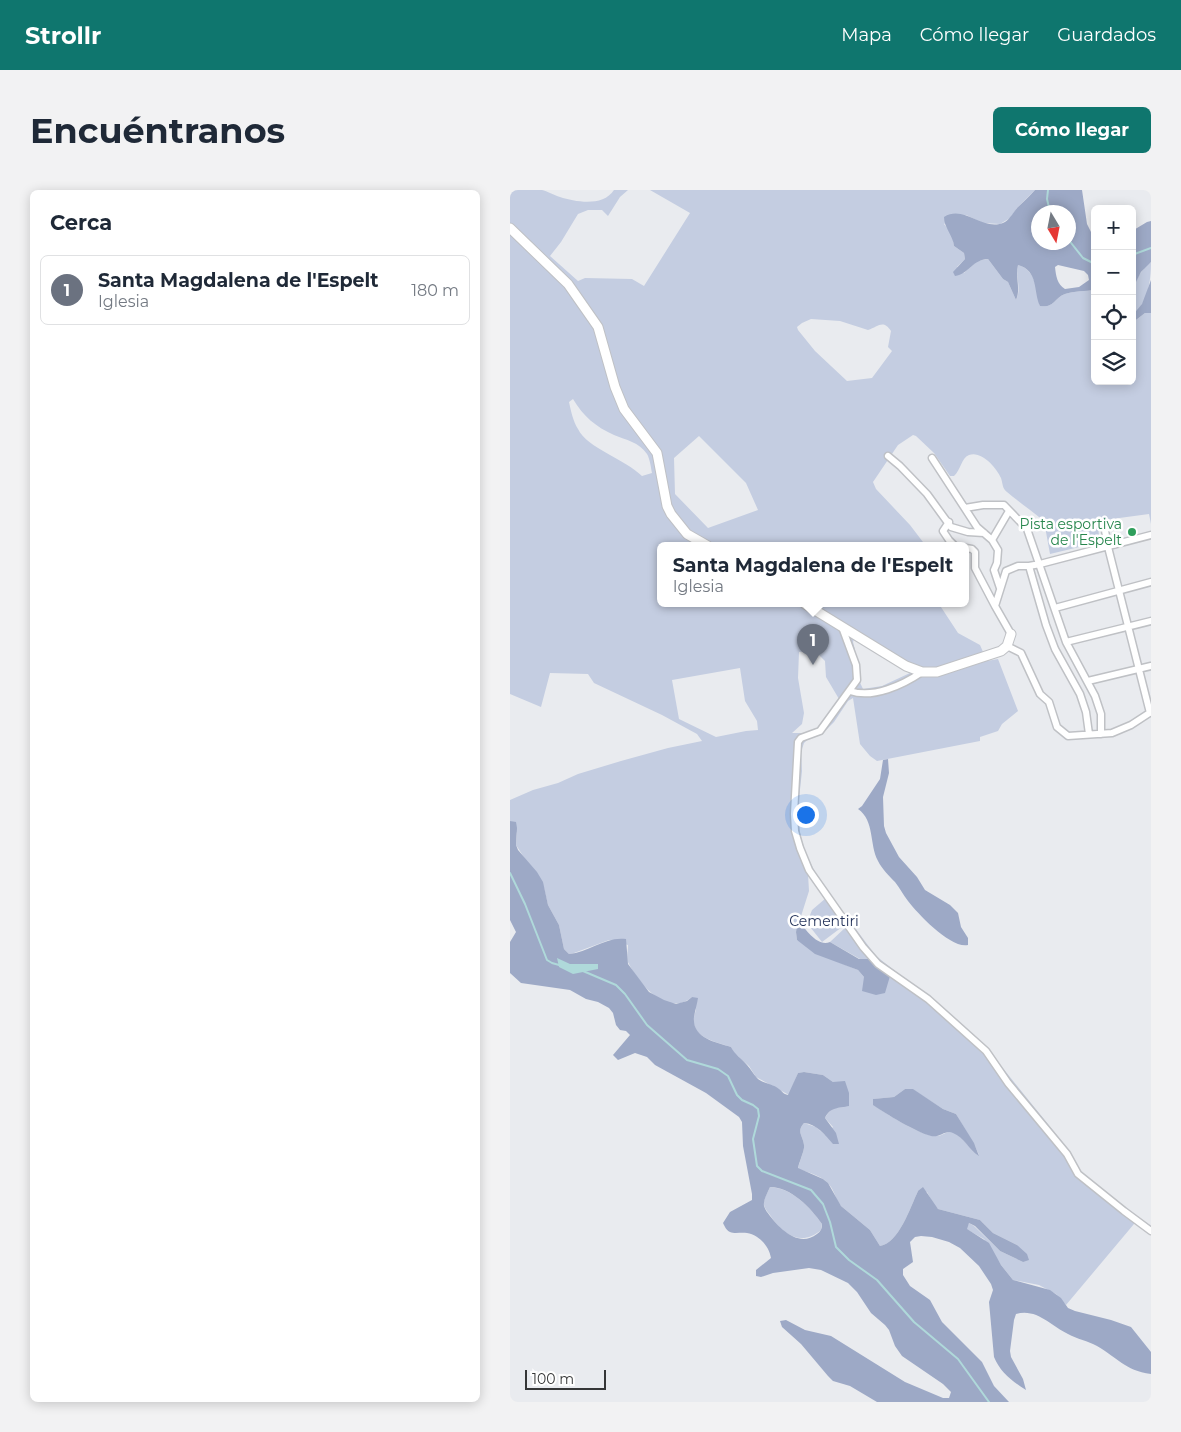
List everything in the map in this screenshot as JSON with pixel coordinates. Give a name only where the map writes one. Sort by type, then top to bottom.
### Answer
[{"type":"street","points":[[510,228],[568,284],[598,327],[615,387],[624,409],[657,453],[667,506],[678,524],[687,534],[701,542]]},
{"type":"street","points":[[888,456],[927,494],[951,527],[962,531],[984,533]]},
{"type":"street","points":[[932,458],[977,527],[992,540],[998,550],[998,563],[994,570],[1000,588]]},
{"type":"street","points":[[965,508],[983,505],[1004,506],[1027,529],[1066,642],[1088,681],[1101,714],[1101,734]]},
{"type":"street","points":[[992,540],[1009,511]]},
{"type":"street","points":[[949,522],[943,531],[951,542]]},
{"type":"street","points":[[1007,646],[1021,653],[1040,694],[1049,702],[1057,727],[1068,736],[1112,733],[1131,725],[1151,713],[1118,590],[1104,525]]},
{"type":"street","points":[[995,606],[1006,572],[1018,566],[1040,564],[1151,535]]},
{"type":"street","points":[[810,607],[906,666],[922,672],[938,672],[1001,651],[1007,646],[1011,634],[975,568],[976,552],[969,548]]},
{"type":"street","points":[[1029,566],[1054,649],[1080,694],[1086,712],[1089,734]]},
{"type":"street","points":[[1054,608],[1151,582]]},
{"type":"street","points":[[1066,642],[1151,621]]},
{"type":"street","points":[[842,626],[856,664],[857,680],[820,731],[801,738],[798,742],[794,814],[795,829],[809,870],[878,964],[928,999],[986,1051],[1008,1082],[1067,1154],[1078,1174],[1151,1231]]},
{"type":"street","points":[[1088,681],[1151,666]]},
{"type":"street","points":[[850,691],[861,694],[886,689],[909,681],[922,672]]},
{"type":"green space","name":"Cementiri","points":[[510,190],[542,190],[566,199],[589,202],[603,199],[614,190],[628,190],[620,197],[608,216],[602,210],[588,210],[578,214],[550,256],[578,281],[585,278],[632,279],[644,286],[690,213],[650,190],[1035,190],[1010,218],[1000,224],[983,223],[966,215],[944,224],[952,234],[954,246],[964,253],[965,259],[957,267],[964,273],[977,261],[988,259],[1003,279],[1008,282],[1016,300],[1018,296],[1018,265],[1029,271],[1035,281],[1040,306],[1049,306],[1065,294],[1091,290],[1091,385],[1136,385],[1136,320],[1145,313],[1151,313],[1151,524],[1149,514],[1097,521],[1100,542],[1050,554],[1044,521],[1005,490],[999,474],[988,461],[978,455],[969,455],[964,459],[954,476],[950,476],[934,453],[913,435],[898,445],[873,482],[876,489],[910,525],[923,542],[657,542],[657,607],[941,607],[958,633],[980,645],[987,661],[998,659],[1018,711],[1002,724],[998,731],[980,737],[980,741],[877,761],[860,744],[853,698],[848,701],[827,729],[811,736],[804,743],[801,752],[802,771],[798,808],[800,833],[805,852],[819,880],[876,956],[950,1014],[985,1046],[1068,1149],[1075,1167],[1139,1218],[1066,1305],[1056,1294],[1039,1285],[1013,1280],[984,1239],[966,1229],[969,1223],[1000,1251],[1023,1262],[1017,1245],[993,1233],[980,1220],[938,1209],[927,1192],[918,1191],[898,1232],[893,1239],[880,1246],[870,1230],[841,1206],[825,1180],[798,1169],[804,1147],[800,1129],[804,1123],[816,1127],[825,1135],[833,1127],[825,1118],[833,1110],[844,1107],[845,1082],[833,1082],[823,1075],[798,1073],[789,1095],[756,1077],[749,1066],[734,1053],[731,1047],[709,1040],[698,1032],[695,1026],[696,1010],[692,997],[683,1002],[673,1004],[655,996],[647,989],[628,962],[628,945],[609,940],[569,954],[564,949],[559,925],[548,905],[544,888],[516,845],[517,833],[510,821],[510,800],[578,774],[668,748],[702,741],[697,734],[662,715],[594,683],[588,674],[550,673],[541,707],[510,694]],"holes":[[[811,319],[840,321],[868,330],[885,325],[891,331],[888,347],[892,351],[872,378],[847,381],[815,351],[798,330],[797,327]],[[573,399],[581,411],[596,425],[607,432],[632,442],[644,450],[648,456],[652,473],[642,476],[589,442],[576,426],[572,416],[569,402]],[[699,436],[746,483],[758,510],[708,528],[675,494],[674,458]],[[854,639],[910,673],[882,686],[863,689],[860,684]],[[814,650],[825,661],[826,677],[839,699],[811,733],[792,733],[802,724],[804,713],[798,678],[799,652]],[[740,668],[745,701],[757,721],[758,730],[716,737],[679,719],[672,680]],[[808,874],[826,898],[812,910],[807,923],[822,942],[846,924],[847,926],[830,942],[860,959],[871,959],[864,977],[858,970],[831,959],[797,940],[796,932],[809,891]],[[905,1089],[912,1089],[943,1109],[956,1114],[979,1155],[953,1132],[937,1136],[929,1135],[903,1123],[873,1104],[873,1099],[894,1097]]]},
{"type":"green space","points":[[1151,262],[1149,284],[1145,299],[1136,312],[1136,282]]},
{"type":"green space","points":[[770,1187],[786,1191],[800,1200],[822,1224],[821,1230],[814,1235],[801,1238],[794,1237],[782,1230],[765,1209],[765,1198]]},
{"type":"shaded area","points":[[1035,190],[1082,190],[1087,224],[1091,232],[1091,290],[1065,294],[1049,306],[1040,306],[1032,277],[1025,268],[1018,265],[1018,292],[1016,300],[1008,282],[1003,279],[988,259],[978,261],[960,275],[955,276],[953,272],[965,259],[964,253],[954,246],[945,225],[944,217],[959,214],[989,224],[997,224],[1005,222]],"holes":[[[1058,265],[1084,271],[1088,275],[1089,280],[1079,287],[1065,289],[1060,285],[1056,277],[1055,267]]]},
{"type":"shaded area","points":[[1151,221],[1151,262],[1141,272],[1136,282],[1136,229]]},
{"type":"shaded area","points":[[1151,280],[1151,313],[1145,313],[1136,320],[1136,311],[1142,304]]},
{"type":"shaded area","points":[[888,759],[889,773],[883,797],[886,833],[899,857],[917,877],[925,890],[950,905],[958,913],[961,927],[968,938],[968,945],[953,942],[927,922],[908,901],[878,861],[867,820],[858,809],[880,779],[883,760]]},
{"type":"shaded area","points":[[510,821],[516,822],[516,845],[518,850],[543,882],[548,905],[559,925],[564,949],[569,954],[611,940],[626,939],[628,964],[649,992],[676,1004],[687,1001],[692,997],[698,998],[694,1017],[694,1024],[697,1030],[706,1038],[731,1047],[759,1080],[776,1087],[788,1095],[798,1073],[823,1075],[833,1082],[845,1081],[849,1093],[849,1106],[832,1110],[825,1118],[836,1133],[839,1144],[833,1144],[817,1128],[804,1123],[800,1131],[804,1147],[798,1168],[828,1183],[841,1206],[870,1230],[880,1246],[893,1239],[903,1224],[918,1191],[923,1187],[938,1209],[980,1220],[993,1233],[1017,1245],[1027,1254],[1029,1260],[1023,1262],[1000,1251],[975,1226],[969,1223],[967,1229],[989,1243],[1001,1265],[1013,1280],[1050,1290],[1061,1298],[1068,1308],[1075,1311],[1131,1327],[1151,1352],[1151,1374],[1134,1370],[1097,1346],[1062,1331],[1031,1313],[1024,1313],[1016,1314],[1010,1351],[1026,1390],[1016,1384],[1007,1376],[994,1357],[989,1302],[993,1290],[991,1284],[979,1266],[960,1248],[949,1242],[921,1236],[915,1237],[910,1242],[913,1262],[903,1269],[903,1275],[910,1286],[930,1300],[942,1322],[982,1362],[994,1386],[1009,1402],[877,1402],[850,1386],[833,1381],[801,1344],[782,1327],[780,1321],[786,1320],[805,1330],[831,1336],[905,1382],[943,1398],[949,1398],[951,1392],[943,1384],[902,1356],[895,1346],[889,1330],[871,1313],[857,1292],[848,1283],[821,1270],[809,1268],[773,1273],[761,1277],[756,1276],[756,1270],[771,1258],[766,1245],[751,1234],[730,1232],[723,1223],[730,1212],[752,1200],[743,1146],[742,1122],[739,1117],[706,1093],[655,1065],[647,1057],[635,1053],[618,1060],[613,1055],[630,1035],[626,1031],[620,1030],[616,1025],[613,1013],[609,1008],[570,990],[521,983],[510,973],[510,942],[516,932],[510,920]],"holes":[[[770,1187],[793,1194],[812,1211],[822,1224],[821,1230],[818,1233],[810,1238],[797,1238],[790,1235],[774,1221],[764,1204]]]},
{"type":"shaded area","points":[[798,921],[817,940],[825,943],[830,942],[859,959],[871,959],[890,976],[885,993],[876,995],[862,991],[864,977],[858,970],[815,954],[797,940]]},
{"type":"shaded area","points":[[557,958],[570,964],[598,964],[598,969],[573,974],[559,967]]},
{"type":"shaded area","points":[[905,1089],[913,1089],[943,1109],[956,1114],[974,1143],[979,1156],[960,1137],[953,1133],[948,1132],[937,1136],[925,1134],[873,1105],[873,1099],[894,1097]]},
{"type":"waterway","points":[[1048,190],[1048,205]]},
{"type":"waterway","points":[[1136,254],[1151,248]]},
{"type":"waterway","points":[[1076,249],[1083,258],[1091,262]]},
{"type":"waterway","points":[[510,873],[525,904],[547,960],[559,965]]},
{"type":"waterway","points":[[583,971],[616,985],[625,994],[647,1025],[687,1060],[718,1069],[728,1076],[737,1095],[758,1109],[759,1116],[753,1139],[757,1166],[762,1171],[811,1190],[823,1204],[836,1247],[849,1260],[877,1280],[914,1322],[958,1359],[989,1402]]},
{"type":"place","name":"Pista esportiva de l'Espelt","points":[[1132,532]]},
{"type":"place","name":"Santa Magdalena de l'Espelt","points":[[813,665]]}]
